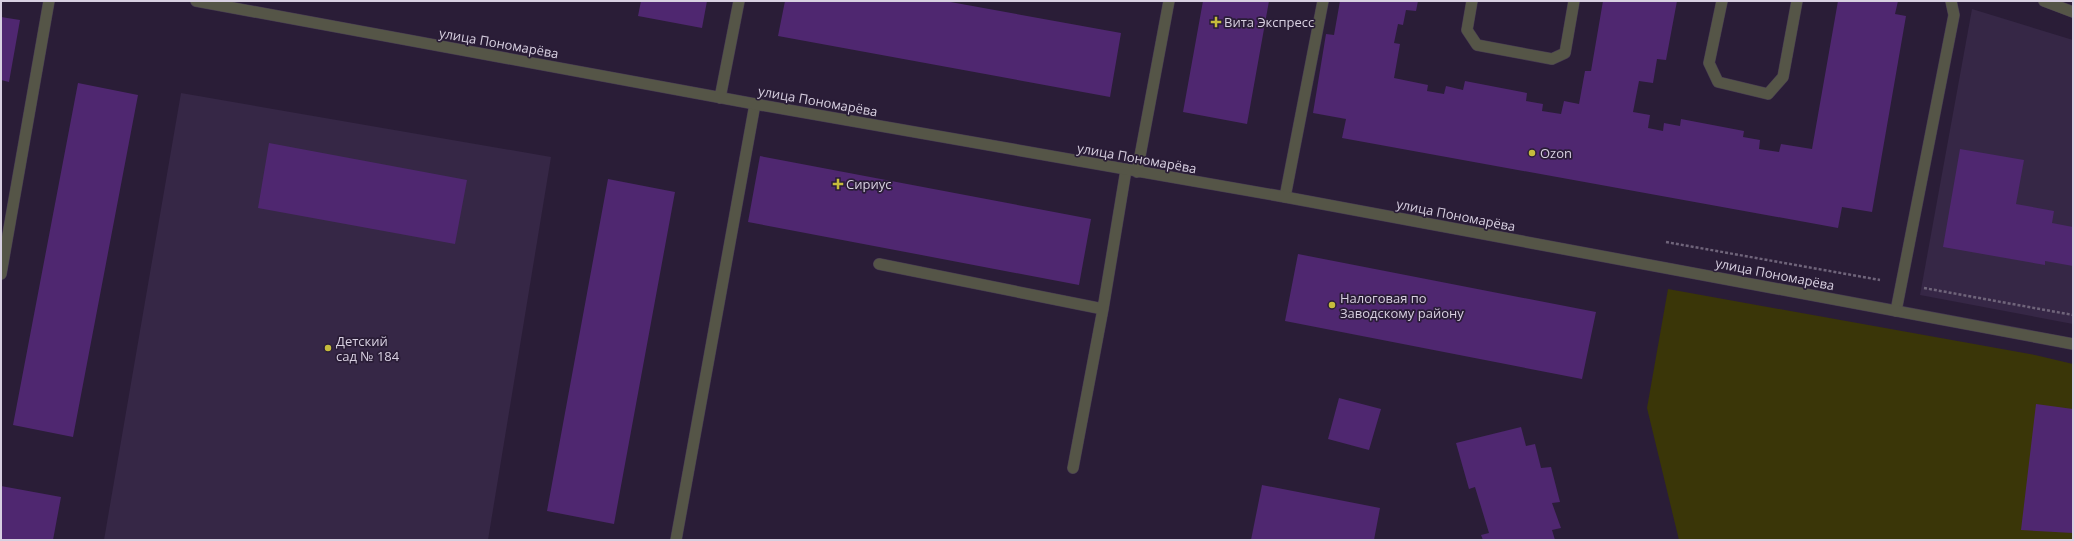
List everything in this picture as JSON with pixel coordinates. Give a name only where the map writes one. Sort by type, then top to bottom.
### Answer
[{"type":"street","points":[[1,274],[49,1]]},
{"type":"street","name":"улица Пономарёва","points":[[196,1],[720,98],[1285,197],[2073,344]]},
{"type":"street","points":[[720,98],[739,1]]},
{"type":"street","points":[[1073,468],[1131,171],[1169,1]]},
{"type":"street","points":[[1285,197],[1323,1]]},
{"type":"street","points":[[1472,1],[1467,30],[1477,45],[1552,59],[1565,53],[1574,1]]},
{"type":"street","points":[[1722,1],[1709,63],[1718,82],[1768,94],[1783,77],[1797,1]]},
{"type":"street","points":[[1896,311],[1954,15],[1951,1]]},
{"type":"street","points":[[2044,1],[2073,12]]},
{"type":"street","points":[[676,540],[755,104]]},
{"type":"street","points":[[879,264],[1103,309]]},
{"type":"shaded area","points":[[1972,9],[2073,40],[2073,324],[1920,295]]},
{"type":"shaded area","name":"Детский сад № 184","points":[[181,93],[551,157],[488,540],[104,540]]},
{"type":"shaded area","points":[[1668,289],[2035,355],[2073,364],[2073,540],[1679,540],[1647,408]]},
{"type":"building","points":[[641,1],[707,1],[702,28],[638,16]]},
{"type":"building","points":[[785,1],[945,1],[1121,33],[1110,97],[778,36]]},
{"type":"building","points":[[1203,1],[1269,1],[1247,124],[1183,112]]},
{"type":"building","points":[[1340,1],[1418,1],[1416,11],[1406,10],[1403,25],[1398,24],[1394,43],[1400,44],[1394,78],[1428,85],[1427,91],[1444,94],[1446,86],[1463,90],[1465,81],[1527,93],[1526,101],[1543,104],[1542,111],[1561,114],[1564,101],[1579,104],[1585,71],[1591,71],[1603,1],[1677,1],[1666,60],[1657,59],[1653,83],[1639,81],[1633,112],[1650,115],[1648,128],[1663,131],[1664,123],[1680,126],[1681,119],[1744,131],[1743,137],[1760,140],[1759,149],[1779,152],[1781,144],[1812,149],[1838,1],[1898,1],[1895,14],[1906,16],[1872,212],[1842,207],[1838,228],[1342,138],[1346,119],[1313,113],[1326,34],[1334,35]]},
{"type":"building","points":[[1,17],[20,20],[9,82],[1,80]]},
{"type":"building","points":[[78,83],[138,95],[73,437],[13,425]]},
{"type":"building","points":[[269,143],[467,180],[455,244],[258,208]]},
{"type":"building","points":[[1960,149],[2024,160],[2016,204],[2054,211],[2052,223],[2073,227],[2073,266],[2045,261],[2045,265],[1943,247]]},
{"type":"building","points":[[760,156],[1091,219],[1079,285],[748,222]]},
{"type":"building","points":[[608,179],[675,192],[614,524],[547,511]]},
{"type":"building","points":[[1298,254],[1596,312],[1582,379],[1285,321]]},
{"type":"building","points":[[1339,398],[1381,409],[1369,450],[1328,439]]},
{"type":"building","points":[[2036,404],[2073,409],[2073,533],[2021,530]]},
{"type":"building","points":[[1521,427],[1526,446],[1535,444],[1541,468],[1551,467],[1560,502],[1552,503],[1561,528],[1552,530],[1555,540],[1483,540],[1481,535],[1489,533],[1475,487],[1469,489],[1456,443]]},
{"type":"building","points":[[1262,485],[1380,508],[1374,540],[1251,540]]},
{"type":"building","points":[[1,486],[61,497],[53,540],[1,540]]},
{"type":"place","name":"Вита Экспресс","points":[[1216,22]]},
{"type":"place","name":"Ozon","points":[[1532,153]]},
{"type":"place","name":"Сириус","points":[[838,184]]},
{"type":"place","name":"Налоговая по Заводскому району","points":[[1332,305]]},
{"type":"place","name":"Детский сад № 184","points":[[328,348]]}]
